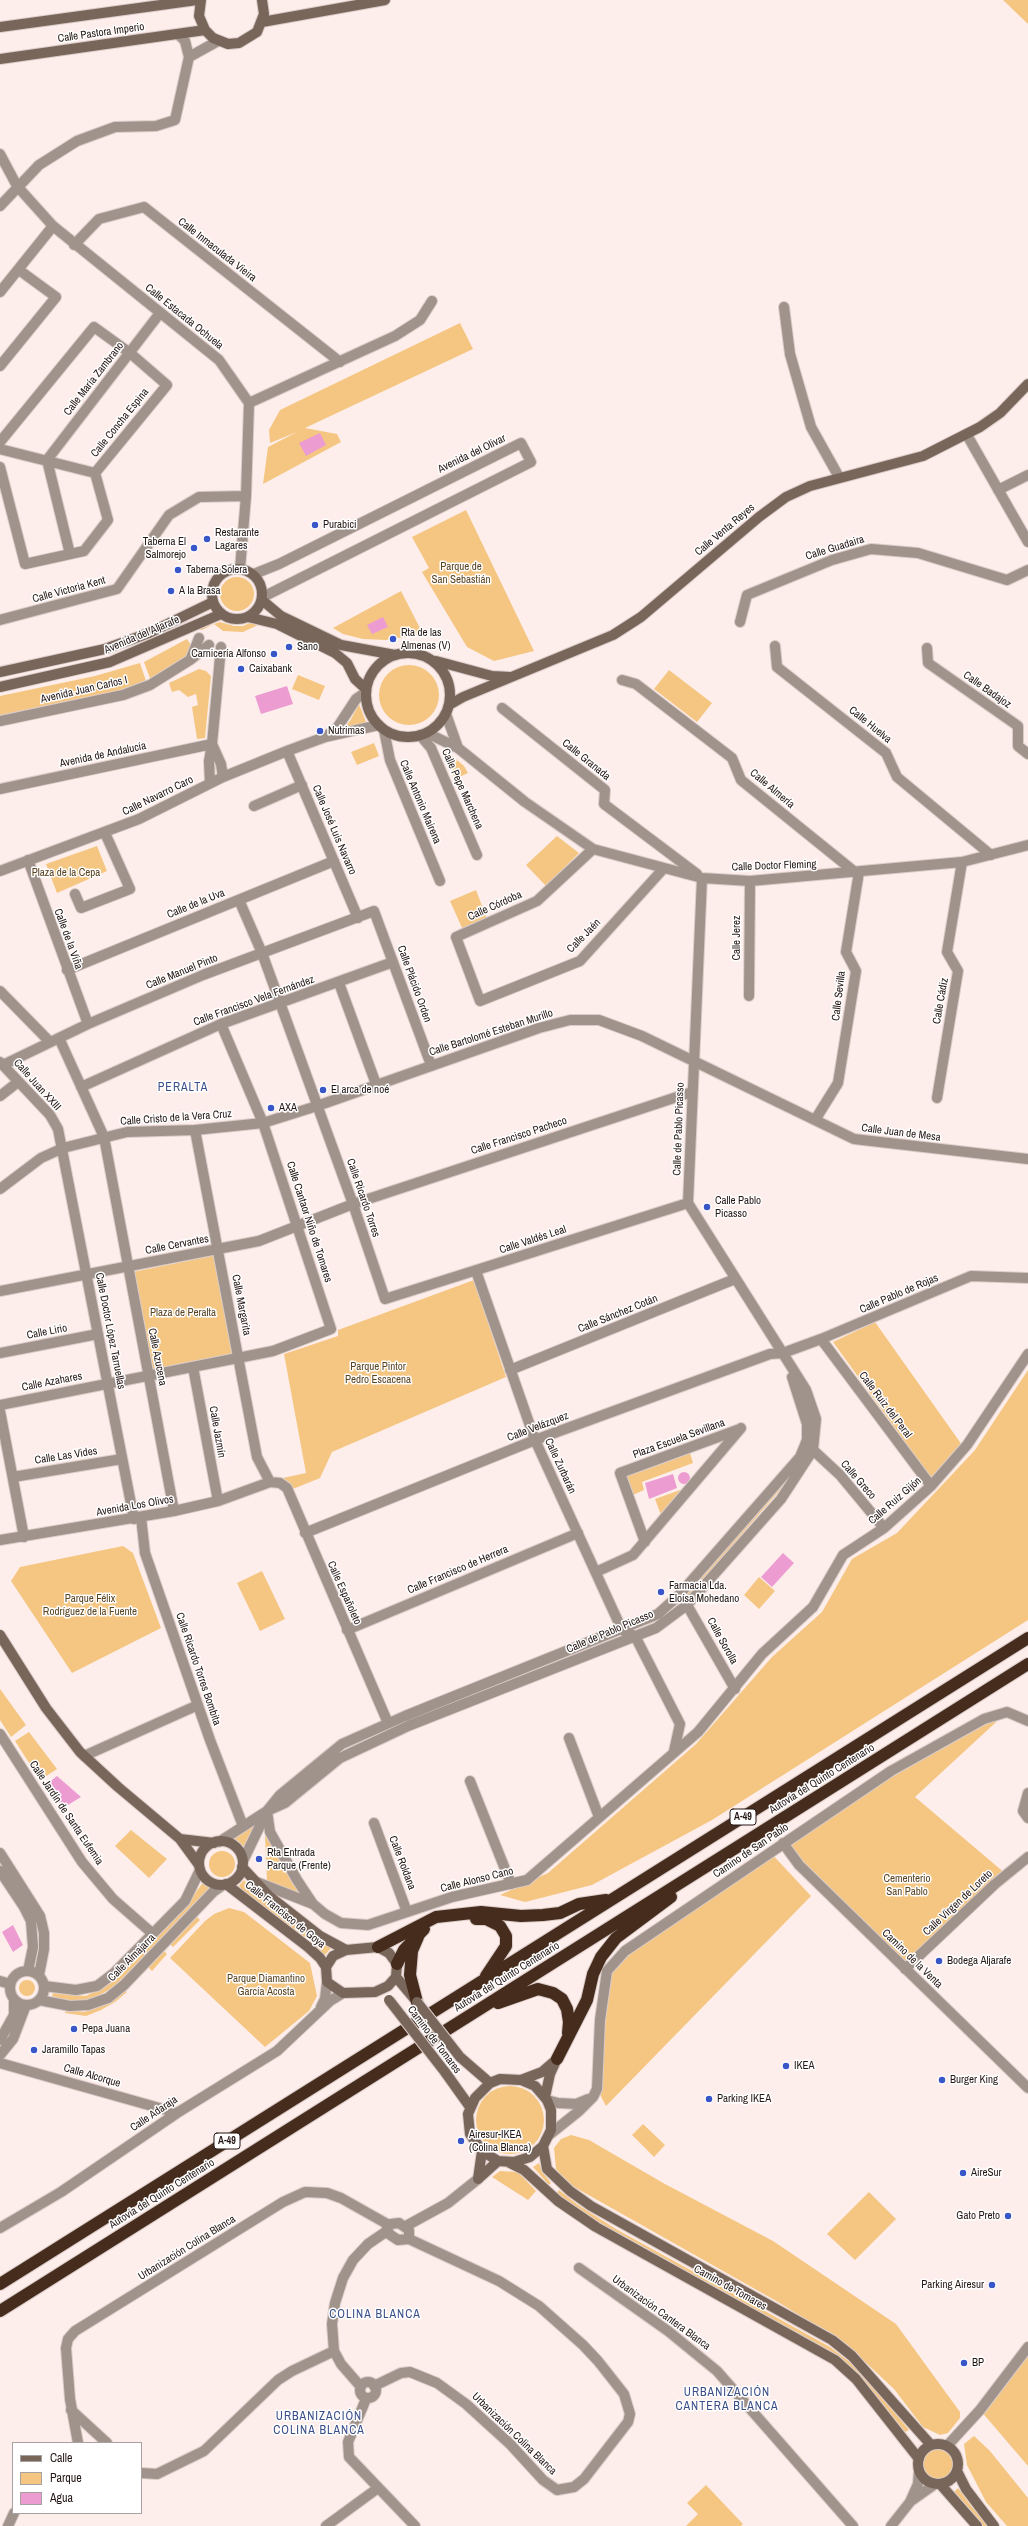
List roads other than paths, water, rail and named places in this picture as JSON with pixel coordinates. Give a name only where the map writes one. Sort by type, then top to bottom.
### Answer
[{"type":"highway","name":"Autovía del Quinto Centenario","points":[[0,2284],[1028,1638]]},
{"type":"highway","name":"Autovía del Quinto Centenario","points":[[0,2311],[1028,1664]]},
{"type":"highway","points":[[556,2059],[587,2000],[593,1974],[601,1956],[616,1938],[712,1863]]},
{"type":"highway","points":[[378,1947],[436,1916],[481,1912],[521,1916],[544,1915],[560,1913],[579,1904],[613,1898]]},
{"type":"highway","points":[[397,1964],[404,1950],[421,1930],[437,1922],[462,1918],[486,1919],[500,1926],[506,1936],[506,1946],[484,1979]]},
{"type":"highway","points":[[417,2002],[410,1976],[412,1951],[421,1930]]},
{"type":"highway","points":[[482,2008],[538,1989],[553,1993],[562,1999],[567,2009],[570,2022],[566,2042]]},
{"type":"street","name":"Calle Pastora Imperio","points":[[0,27],[197,0]]},
{"type":"street","points":[[201,0],[199,16],[205,30],[218,41],[228,44],[239,43],[257,32],[264,14],[262,0]]},
{"type":"street","points":[[262,22],[385,0]]},
{"type":"street","name":"Calle Pastora Imperio","points":[[0,59],[205,30]]},
{"type":"street","points":[[0,206],[17,186],[39,165],[77,141],[115,127],[156,126],[175,120],[189,57],[185,41],[178,34]]},
{"type":"street","points":[[189,57],[218,41]]},
{"type":"street","name":"Calle Estacada Ochuela","points":[[0,154],[17,186],[53,226],[74,245],[219,360],[249,403]]},
{"type":"street","name":"Calle Inmaculada Vieira","points":[[74,245],[99,220],[144,207],[340,362]]},
{"type":"street","points":[[0,292],[53,226]]},
{"type":"street","points":[[0,366],[56,297],[19,270]]},
{"type":"street","points":[[240,569],[246,496],[249,403],[395,336],[420,320],[432,301]]},
{"type":"street","points":[[784,307],[790,354],[811,427],[839,477]]},
{"type":"street","name":"Calle María Zambrano","points":[[47,460],[160,313]]},
{"type":"street","points":[[0,442],[94,327],[130,353]]},
{"type":"street","name":"Calle Concha Espina","points":[[0,468],[25,564],[84,551],[108,520],[95,473],[167,385],[130,353]]},
{"type":"street","name":"Calle Venta Reyes","points":[[448,710],[514,677],[613,635],[641,617],[786,497],[810,486],[839,477],[885,468],[923,456],[967,434],[1000,413],[1028,384]]},
{"type":"street","points":[[967,434],[1028,542]]},
{"type":"street","name":"Avenida del Olivar","points":[[254,574],[280,564],[521,443],[531,462],[262,598]]},
{"type":"street","points":[[0,449],[95,473]]},
{"type":"street","points":[[47,460],[70,554]]},
{"type":"street","points":[[998,490],[1028,475]]},
{"type":"street","name":"Calle Victoria Kent","points":[[0,620],[117,589],[169,514],[200,497],[246,496]]},
{"type":"street","name":"Calle Guadaira","points":[[740,622],[747,595],[832,560],[871,549],[918,553],[1007,580],[1028,570]]},
{"type":"street","points":[[248,617],[259,607],[262,598],[262,588],[254,574],[240,569],[232,569],[218,578],[213,585],[213,602],[221,614],[234,620],[248,617],[277,624],[335,652],[346,663],[355,679],[366,690]]},
{"type":"street","points":[[262,598],[281,616],[341,645],[395,655]]},
{"type":"street","name":"Avenida del Aljarafe","points":[[0,672],[104,649],[149,633],[213,602]]},
{"type":"street","name":"Avenida del Aljarafe","points":[[0,687],[110,662],[221,614]]},
{"type":"street","points":[[190,660],[199,638]]},
{"type":"street","name":"Avenida Juan Carlos I","points":[[0,721],[123,695],[150,685],[190,660],[209,645]]},
{"type":"street","name":"Calle Huelva","points":[[775,646],[777,667],[886,754],[897,777],[991,855]]},
{"type":"street","points":[[210,783],[209,761],[212,744],[221,647]]},
{"type":"street","name":"Calle Badajoz","points":[[927,648],[928,663],[1018,726],[1018,746],[1028,754]]},
{"type":"street","points":[[408,652],[421,654],[433,660],[442,669],[448,680],[451,693],[448,710],[438,725],[424,734],[402,736],[381,727],[369,710],[366,690],[376,668],[395,655],[408,652]]},
{"type":"street","name":"Calle Venta Reyes","points":[[433,660],[457,669],[492,676],[514,677]]},
{"type":"street","name":"Calle Almería","points":[[622,680],[636,684],[732,758],[740,780],[858,872]]},
{"type":"street","name":"Calle Navarro Caro","points":[[324,737],[337,728],[356,699],[366,690]]},
{"type":"street","name":"Calle Granada","points":[[502,708],[605,790],[604,804],[702,878]]},
{"type":"street","points":[[448,710],[458,748]]},
{"type":"street","name":"Calle Navarro Caro","points":[[0,870],[105,833],[139,819],[223,777],[324,737],[381,727]]},
{"type":"street","name":"Calle Antonio Mairena","points":[[381,727],[390,760],[440,881]]},
{"type":"street","name":"Calle Doctor Fleming","points":[[424,734],[458,748],[525,802],[593,849],[702,878],[750,881],[962,862],[1028,846]]},
{"type":"street","name":"Calle Pepe Marchena","points":[[424,734],[478,855]]},
{"type":"street","points":[[212,744],[221,764],[223,777]]},
{"type":"street","name":"Avenida de Andalucía","points":[[0,789],[212,744]]},
{"type":"street","name":"Calle José Luis Navarro","points":[[287,751],[358,918]]},
{"type":"street","points":[[254,806],[302,786]]},
{"type":"street","points":[[75,894],[81,908],[130,889],[105,833]]},
{"type":"street","name":"Calle Córdoba","points":[[480,1001],[456,937],[537,901],[593,849]]},
{"type":"street","name":"Calle de la Viña","points":[[28,860],[88,1024]]},
{"type":"street","name":"Calle de la Uva","points":[[67,970],[334,861]]},
{"type":"street","name":"Calle Cádiz","points":[[937,1098],[958,971],[947,952],[962,862]]},
{"type":"street","name":"Calle Jaén","points":[[480,1001],[580,961],[664,868]]},
{"type":"street","name":"Calle Sevilla","points":[[816,1120],[838,1083],[856,972],[846,952],[858,872]]},
{"type":"street","name":"Calle de Pablo Picasso","points":[[216,1842],[267,1811],[285,1803],[340,1758],[387,1736],[656,1628],[688,1605],[781,1499],[813,1450],[816,1419],[806,1390],[688,1203],[702,878]]},
{"type":"street","name":"Calle Jerez","points":[[749,996],[750,881]]},
{"type":"street","name":"Calle Ricardo Torres","points":[[240,900],[262,954],[318,1106],[385,1299]]},
{"type":"street","name":"Calle Manuel Pinto","points":[[1,1064],[88,1024],[203,975],[374,911]]},
{"type":"street","name":"Calle Plácido Orden","points":[[374,911],[431,1065]]},
{"type":"street","name":"Calle Francisco Vela Fernández","points":[[81,1087],[221,1024],[339,983],[393,962]]},
{"type":"street","points":[[339,983],[376,1084]]},
{"type":"street","points":[[0,991],[54,1040]]},
{"type":"street","name":"Calle Bartolomé Esteban Murillo","points":[[318,1106],[376,1084],[538,1028],[577,1020],[599,1020],[642,1036],[693,1062]]},
{"type":"street","name":"Calle Cantaor Niño de Tomares","points":[[221,1024],[263,1123],[298,1225],[331,1329]]},
{"type":"street","name":"Calle Azucena","points":[[54,1040],[81,1087],[104,1137],[174,1511]]},
{"type":"street","name":"Calle Juan de Mesa","points":[[693,1062],[854,1139],[1028,1159]]},
{"type":"street","name":"Calle Juan XXIII","points":[[1,1064],[50,1115],[58,1129],[63,1148]]},
{"type":"street","points":[[0,1096],[18,1082]]},
{"type":"street","name":"Calle Francisco Pacheco","points":[[353,1204],[692,1092]]},
{"type":"street","name":"Calle Cristo de la Vera Cruz","points":[[0,1189],[40,1158],[63,1148],[104,1137],[127,1132],[195,1130],[263,1123],[318,1106]]},
{"type":"street","name":"Calle Margarita","points":[[195,1130],[219,1249],[257,1457],[270,1482]]},
{"type":"street","name":"Calle Doctor López Tarruellas","points":[[63,1148],[122,1459],[137,1518]]},
{"type":"street","name":"Calle Valdés Leal","points":[[385,1299],[688,1203]]},
{"type":"street","name":"Calle Cervantes","points":[[0,1290],[259,1241],[353,1204]]},
{"type":"street","name":"Calle Zurbarán","points":[[476,1271],[535,1440],[622,1630]]},
{"type":"street","name":"Calle Pablo de Rojas","points":[[783,1353],[821,1340],[971,1276],[1028,1278]]},
{"type":"street","name":"Calle Sánchez Cotán","points":[[510,1370],[735,1279]]},
{"type":"street","name":"Calle Azahares","points":[[0,1405],[272,1351],[331,1329]]},
{"type":"street","name":"Calle Lirio","points":[[0,1353],[98,1334]]},
{"type":"street","name":"Calle Ruiz del Peral","points":[[821,1340],[931,1486]]},
{"type":"street","name":"Calle de Pablo Picasso","points":[[243,1864],[267,1811],[280,1794],[342,1744],[388,1723],[622,1630],[658,1614],[678,1596],[800,1457],[807,1440],[807,1424],[783,1353]]},
{"type":"street","name":"Calle Velázquez","points":[[305,1533],[535,1440],[770,1354],[783,1353]]},
{"type":"street","name":"Calle Ruiz Gijón","points":[[735,1689],[762,1654],[813,1607],[844,1555],[884,1528],[931,1486],[967,1445],[1028,1354]]},
{"type":"street","name":"Calle Jazmín","points":[[193,1367],[218,1501]]},
{"type":"street","points":[[0,1411],[24,1537]]},
{"type":"street","name":"Plaza Escuela Sevillana","points":[[596,1572],[633,1555],[645,1542],[742,1428],[620,1473],[645,1542]]},
{"type":"street","name":"Calle Greco","points":[[813,1450],[840,1475],[884,1528]]},
{"type":"street","name":"Calle Las Vides","points":[[13,1477],[122,1459]]},
{"type":"street","name":"Avenida Los Olivos","points":[[0,1540],[174,1511],[218,1501],[270,1482]]},
{"type":"street","name":"Calle Españoleto","points":[[270,1482],[280,1483],[286,1488],[388,1723]]},
{"type":"street","name":"Calle Ricardo Torres Bombita","points":[[137,1518],[145,1553],[198,1705],[243,1826]]},
{"type":"street","name":"Calle Francisco de Herrera","points":[[347,1630],[578,1533]]},
{"type":"street","name":"Calle Sorolla","points":[[688,1605],[735,1689]]},
{"type":"street","points":[[622,1630],[634,1636],[680,1724],[698,1732]]},
{"type":"street","points":[[0,1635],[46,1708],[84,1756],[180,1839],[209,1881],[224,1884],[238,1876],[243,1864],[238,1849],[232,1844],[180,1839]]},
{"type":"street","name":"Calle Alonso Cano","points":[[267,1811],[270,1832],[313,1904],[324,1914],[341,1923],[368,1925],[452,1897],[527,1880],[674,1751],[698,1732],[735,1689]]},
{"type":"street","points":[[84,1756],[198,1705]]},
{"type":"street","name":"Camino de San Pablo","points":[[593,2096],[597,2089],[600,2020],[606,1971],[624,1951],[890,1771],[984,1719],[1007,1712],[1028,1721]]},
{"type":"street","points":[[674,1751],[680,1724]]},
{"type":"street","name":"Calle Jardín de Santa Eufemia","points":[[0,1734],[82,1862],[113,1899],[153,1934]]},
{"type":"street","points":[[569,1738],[599,1817]]},
{"type":"street","points":[[470,1781],[511,1884]]},
{"type":"street","points":[[1028,1793],[1023,1811],[1028,1818]]},
{"type":"street","name":"Calle Roldana","points":[[374,1823],[407,1912]]},
{"type":"street","points":[[200,1867],[203,1851],[216,1842]]},
{"type":"street","name":"Camino de la Venta","points":[[783,1843],[799,1865],[1028,2088]]},
{"type":"street","points":[[0,1853],[40,1916],[44,1932],[44,1949],[39,1975],[44,1986],[39,2000],[26,2005],[14,2000]]},
{"type":"street","name":"Calle Virgen de Loreto","points":[[905,1969],[995,1884],[1028,1857]]},
{"type":"street","name":"Calle Francisco de Goya","points":[[243,1864],[254,1882],[320,1936],[346,1950]]},
{"type":"street","name":"Calle Almajarra","points":[[44,1986],[76,1990],[97,1986],[114,1974],[184,1901],[200,1867]]},
{"type":"street","points":[[0,1872],[24,1907],[31,1921],[34,1947],[28,1971]]},
{"type":"street","points":[[254,1882],[313,1904]]},
{"type":"street","name":"Calle Almajarra","points":[[39,2000],[70,2006],[88,2005],[108,1998],[124,1985],[212,1892],[224,1884]]},
{"type":"street","name":"Calle Francisco de Goya","points":[[224,1884],[308,1947],[326,1967]]},
{"type":"street","points":[[317,2014],[325,1999],[327,1982],[326,1967],[333,1956],[346,1950],[378,1947],[389,1953],[397,1964],[396,1977],[388,1986],[375,1992],[343,1993],[327,1982]]},
{"type":"street","points":[[0,2040],[14,2015],[14,2000],[5,1983],[20,1972],[28,1971],[39,1975]]},
{"type":"street","name":"Camino de Tomares","points":[[396,1977],[460,2057],[490,2083]]},
{"type":"street","name":"Camino de Tomares","points":[[375,1992],[389,2000],[470,2107]]},
{"type":"street","name":"Calle Adaraja","points":[[0,2228],[61,2192],[177,2113],[277,2051],[330,2001],[343,1993]]},
{"type":"street","points":[[0,2055],[13,2039],[26,2005]]},
{"type":"street","points":[[521,2080],[542,2072],[556,2059]]},
{"type":"street","points":[[406,2226],[448,2203],[503,2161],[530,2157],[543,2146],[549,2135],[552,2120],[546,2098],[550,2074],[556,2059]]},
{"type":"street","name":"Calle Alcorque","points":[[0,2063],[177,2113]]},
{"type":"street","points":[[503,2161],[482,2151],[473,2141],[469,2128],[470,2107],[475,2098],[490,2083],[500,2079],[521,2080],[535,2086],[546,2098],[558,2104],[576,2104],[593,2096]]},
{"type":"street","points":[[549,2135],[593,2096]]},
{"type":"street","name":"Camino de Tomares","points":[[543,2146],[547,2169],[570,2191],[591,2206],[832,2340],[852,2356],[919,2434],[932,2445]]},
{"type":"street","points":[[478,2179],[482,2151]]},
{"type":"street","name":"Camino de Tomares","points":[[503,2161],[524,2170],[558,2201],[596,2227],[835,2360],[856,2379],[919,2459]]},
{"type":"street","name":"Urbanización Colina Blanca","points":[[78,2442],[71,2410],[66,2348],[70,2336],[283,2202],[305,2192],[327,2193],[355,2204],[388,2228],[398,2240],[409,2239],[499,2281],[539,2306],[584,2345],[598,2361],[624,2394],[630,2414],[628,2422],[584,2479],[574,2487],[557,2490],[543,2480],[505,2439],[466,2404],[437,2383],[410,2372],[401,2373],[374,2386]]},
{"type":"street","points":[[361,2387],[345,2370],[334,2351],[332,2324],[335,2303],[343,2278],[361,2250],[388,2228],[400,2223],[406,2226],[411,2235],[409,2239]]},
{"type":"street","name":"Urbanización Cantera Blanca","points":[[579,2268],[668,2331],[717,2371],[853,2526]]},
{"type":"street","points":[[947,2446],[980,2410],[1028,2347]]},
{"type":"street","points":[[142,2473],[157,2474],[204,2451],[278,2380],[292,2371],[334,2351]]},
{"type":"street","points":[[365,2383],[374,2386],[376,2392],[374,2396],[366,2398],[360,2393],[361,2387],[365,2383]]},
{"type":"street","points":[[366,2398],[348,2442],[347,2451],[349,2457],[415,2526]]},
{"type":"street","points":[[71,2410],[106,2442]]},
{"type":"street","points":[[891,2526],[910,2502],[918,2484],[919,2459],[926,2448],[932,2445],[947,2446],[955,2454],[957,2471],[966,2489],[994,2526]]},
{"type":"street","points":[[919,2470],[925,2479],[937,2484],[977,2526]]},
{"type":"street","points":[[910,2502],[937,2484],[950,2480],[957,2471]]},
{"type":"street","points":[[326,2526],[378,2488]]},
{"type":"street","points":[[8,2526],[14,2514]]},
{"type":"water","points":[[320,433],[326,445],[306,456],[299,443]]},
{"type":"water","points":[[383,617],[388,627],[372,634],[367,625]]},
{"type":"water","points":[[287,686],[293,704],[261,714],[255,696]]},
{"type":"water","points":[[682,1472],[686,1472],[690,1478],[686,1484],[682,1484],[678,1480],[678,1476]]},
{"type":"water","points":[[673,1474],[677,1488],[649,1499],[645,1483]]},
{"type":"water","points":[[783,1553],[794,1563],[772,1587],[761,1577]]},
{"type":"water","points":[[57,1776],[81,1797],[63,1808],[47,1784]]},
{"type":"water","points":[[13,1925],[23,1945],[13,1952],[2,1932]]},
{"type":"place","name":"Purabici","points":[[315,525]]},
{"type":"place","name":"Restarante Lagares","points":[[207,539]]},
{"type":"place","name":"Taberna El Salmorejo","points":[[194,548]]},
{"type":"place","name":"Taberna Solera","points":[[178,570]]},
{"type":"place","name":"A la Brasa","points":[[171,591]]},
{"type":"place","name":"Rta de las Almenas (V)","points":[[393,639]]},
{"type":"place","name":"Sano","points":[[289,647]]},
{"type":"place","name":"Carnicería Alfonso","points":[[274,654]]},
{"type":"place","name":"Caixabank","points":[[241,669]]},
{"type":"place","name":"Nutrimas","points":[[320,731]]},
{"type":"place","name":"El arca de noé","points":[[323,1090]]},
{"type":"place","name":"AXA","points":[[271,1108]]},
{"type":"place","name":"Calle Pablo Picasso","points":[[707,1207]]},
{"type":"place","name":"Farmacia Lda. Eloísa Mohedano","points":[[661,1592]]},
{"type":"place","name":"Rta Entrada Parque (Frente)","points":[[259,1859]]},
{"type":"place","name":"Bodega Aljarafe","points":[[939,1961]]},
{"type":"place","name":"Pepa Juana","points":[[74,2029]]},
{"type":"place","name":"Jaramillo Tapas","points":[[34,2050]]},
{"type":"place","name":"IKEA","points":[[786,2066]]},
{"type":"place","name":"Burger King","points":[[942,2080]]},
{"type":"place","name":"Parking IKEA","points":[[709,2099]]},
{"type":"place","name":"Airesur-IKEA (Colina Blanca)","points":[[461,2141]]},
{"type":"place","name":"AireSur","points":[[963,2173]]},
{"type":"place","name":"Gato Preto","points":[[1008,2216]]},
{"type":"place","name":"Parking Airesur","points":[[992,2285]]},
{"type":"place","name":"BP","points":[[964,2363]]},
{"type":"district","name":"PERALTA","points":[[183,1088]]},
{"type":"district","name":"COLINA BLANCA","points":[[375,2315]]},
{"type":"district","name":"URBANIZACIÓN CANTERA BLANCA","points":[[727,2400]]},
{"type":"district","name":"URBANIZACIÓN COLINA BLANCA","points":[[319,2424]]},
{"type":"park label","name":"Parque de San Sebastián","points":[[461,573]]},
{"type":"park label","name":"Plaza de la Cepa","points":[[66,873]]},
{"type":"park label","name":"Plaza de Peralta","points":[[183,1313]]},
{"type":"park label","name":"Parque Pintor Pedro Escacena","points":[[378,1373]]},
{"type":"park label","name":"Parque Félix Rodríguez de la Fuente","points":[[90,1605]]},
{"type":"park label","name":"Cementerio San Pablo","points":[[907,1885]]},
{"type":"park label","name":"Parque Diamantino García Acosta","points":[[266,1985]]}]
